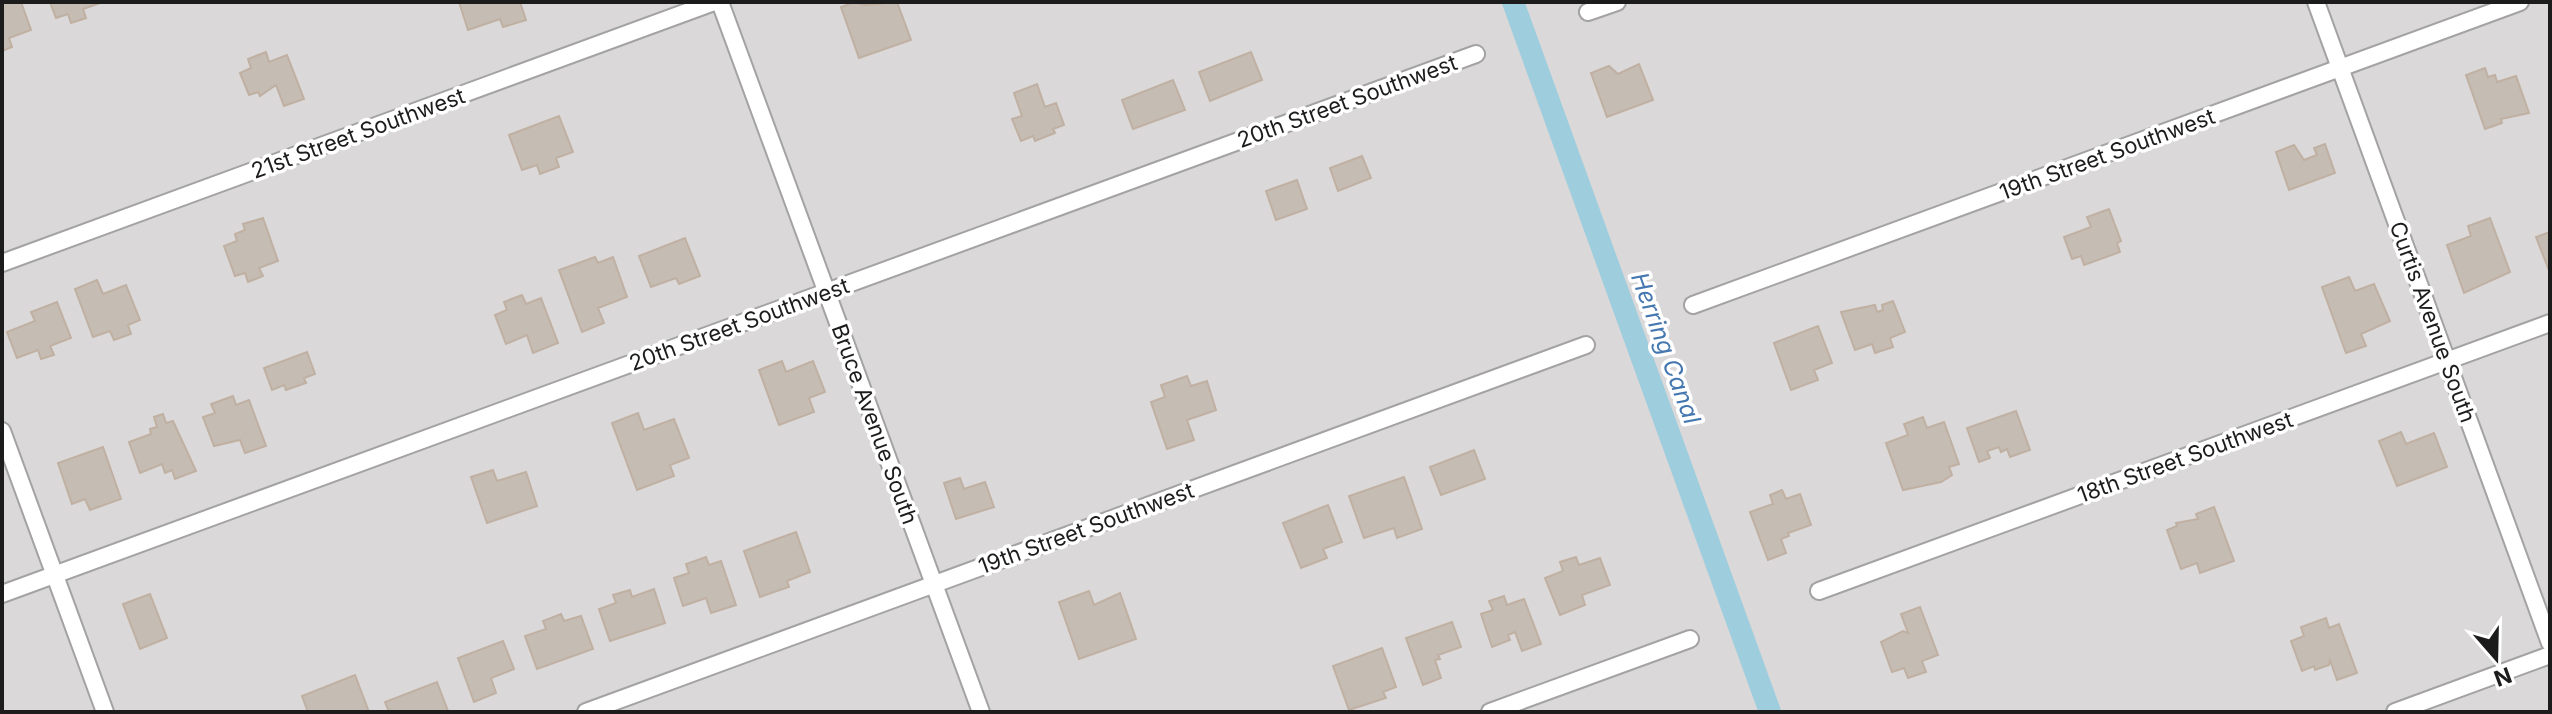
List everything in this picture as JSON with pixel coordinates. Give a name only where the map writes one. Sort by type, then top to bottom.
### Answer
[{"type":"street","name":"21st Street Southwest","points":[[2,263],[717,2]]},
{"type":"street","name":"Bruce Avenue South","points":[[717,2],[981,712]]},
{"type":"street","points":[[1588,12],[1617,2]]},
{"type":"street","name":"Curtis Avenue South","points":[[2316,2],[2550,643]]},
{"type":"street","name":"19th Street Southwest","points":[[1693,305],[2520,2]]},
{"type":"street","name":"20th Street Southwest","points":[[2,594],[1476,54]]},
{"type":"street","name":"18th Street Southwest","points":[[1819,591],[2550,323]]},
{"type":"street","name":"19th Street Southwest","points":[[586,712],[1586,345]]},
{"type":"street","points":[[2,431],[105,712]]},
{"type":"street","points":[[1490,712],[1690,639]]},
{"type":"street","points":[[2395,712],[2550,655]]},
{"type":"shaded area","points":[[2,2],[2550,2],[2550,712],[2,712]]},
{"type":"building","points":[[2,2],[21,2],[31,30],[9,38],[12,47],[2,51]]},
{"type":"building","points":[[50,2],[100,3],[83,9],[86,18],[71,23],[68,14],[56,18]]},
{"type":"building","points":[[459,2],[520,2],[526,20],[503,27],[500,19],[468,30]]},
{"type":"building","points":[[855,2],[865,5],[897,2],[911,40],[859,58],[841,7]]},
{"type":"building","points":[[266,52],[269,62],[287,55],[304,99],[284,106],[276,85],[260,96],[258,92],[249,95],[240,73],[251,68],[248,59]]},
{"type":"building","points":[[1251,52],[1262,80],[1210,101],[1199,72]]},
{"type":"building","points":[[1639,64],[1653,100],[1607,117],[1591,73],[1609,66],[1618,74]]},
{"type":"building","points":[[2485,68],[2488,77],[2495,75],[2497,82],[2516,76],[2529,113],[2501,119],[2502,123],[2485,129],[2466,75]]},
{"type":"building","points":[[1173,80],[1185,110],[1133,129],[1122,100]]},
{"type":"building","points":[[1037,84],[1045,107],[1056,103],[1064,125],[1053,129],[1055,133],[1035,141],[1033,136],[1021,141],[1012,119],[1022,116],[1014,93]]},
{"type":"building","points":[[559,116],[573,152],[556,158],[559,167],[540,174],[537,165],[522,170],[509,135]]},
{"type":"building","points":[[2325,144],[2335,173],[2289,190],[2276,152],[2294,145],[2304,160],[2317,155],[2314,148]]},
{"type":"building","points":[[1362,156],[1371,178],[1338,191],[1330,168]]},
{"type":"building","points":[[1297,180],[1307,209],[1276,220],[1266,191]]},
{"type":"building","points":[[2109,209],[2121,241],[2117,243],[2120,252],[2084,265],[2081,256],[2072,259],[2064,237],[2091,227],[2087,217]]},
{"type":"building","points":[[263,218],[278,261],[259,268],[263,276],[248,282],[245,273],[235,276],[224,246],[237,241],[235,234],[245,230],[243,224]]},
{"type":"building","points":[[2490,218],[2510,272],[2464,293],[2447,245],[2471,236],[2468,226]]},
{"type":"building","points":[[2550,232],[2550,273],[2536,237]]},
{"type":"building","points":[[685,238],[700,276],[679,284],[676,278],[651,287],[639,256]]},
{"type":"building","points":[[595,257],[598,263],[613,257],[627,297],[598,308],[604,323],[582,332],[559,270]]},
{"type":"building","points":[[2349,277],[2355,291],[2374,284],[2390,321],[2361,334],[2366,346],[2346,353],[2322,287]]},
{"type":"building","points":[[97,280],[103,294],[126,285],[140,320],[128,325],[131,334],[114,340],[110,331],[93,337],[75,289]]},
{"type":"building","points":[[522,295],[526,304],[541,298],[558,343],[533,353],[527,335],[506,344],[495,315],[507,310],[504,302]]},
{"type":"building","points":[[1893,301],[1905,332],[1890,338],[1893,347],[1875,353],[1872,344],[1855,350],[1841,312],[1875,305],[1877,312],[1883,310],[1882,305]]},
{"type":"building","points":[[57,302],[71,338],[50,346],[54,355],[41,359],[38,350],[17,358],[7,332],[35,321],[31,312]]},
{"type":"building","points":[[1818,326],[1832,363],[1814,370],[1818,380],[1791,390],[1774,343]]},
{"type":"building","points":[[307,352],[315,374],[304,378],[306,383],[286,390],[284,385],[272,390],[264,368]]},
{"type":"building","points":[[782,361],[786,372],[813,361],[825,392],[809,398],[814,412],[779,425],[759,370]]},
{"type":"building","points":[[1187,376],[1191,386],[1207,381],[1216,410],[1187,420],[1194,440],[1167,449],[1151,402],[1165,397],[1161,385]]},
{"type":"building","points":[[233,396],[236,405],[249,400],[266,446],[245,453],[240,440],[214,446],[203,417],[215,413],[211,404]]},
{"type":"building","points":[[2016,411],[2030,450],[2010,457],[2007,449],[2001,452],[1999,447],[1987,451],[1990,458],[1979,462],[1967,428]]},
{"type":"building","points":[[638,413],[644,430],[674,419],[689,458],[670,465],[674,476],[637,490],[612,423]]},
{"type":"building","points":[[163,414],[166,423],[173,421],[196,471],[175,479],[172,470],[165,473],[162,464],[140,473],[129,442],[151,434],[150,429],[157,427],[154,417]]},
{"type":"building","points":[[1923,417],[1927,428],[1944,422],[1959,464],[1949,467],[1952,475],[1941,482],[1903,490],[1886,443],[1908,435],[1904,424]]},
{"type":"building","points":[[2401,432],[2406,444],[2434,433],[2447,467],[2397,486],[2379,441]]},
{"type":"building","points":[[103,447],[121,499],[90,510],[85,499],[72,504],[58,463]]},
{"type":"building","points":[[1474,450],[1485,479],[1441,495],[1430,467]]},
{"type":"building","points":[[493,470],[497,481],[526,472],[537,506],[487,523],[471,477]]},
{"type":"building","points":[[1404,477],[1422,529],[1397,538],[1394,528],[1364,538],[1349,496]]},
{"type":"building","points":[[960,478],[964,489],[985,482],[994,507],[956,519],[944,483]]},
{"type":"building","points":[[1782,490],[1786,499],[1800,494],[1811,525],[1788,533],[1789,536],[1781,539],[1786,553],[1768,560],[1750,512],[1773,504],[1770,495]]},
{"type":"building","points":[[1328,505],[1342,542],[1323,549],[1327,558],[1301,568],[1283,523]]},
{"type":"building","points":[[2214,507],[2234,561],[2200,573],[2197,563],[2181,569],[2167,530],[2177,526],[2176,523],[2198,519],[2196,514]]},
{"type":"building","points":[[796,532],[810,572],[787,581],[789,587],[760,597],[744,551]]},
{"type":"building","points":[[706,557],[709,565],[721,561],[736,605],[711,613],[706,598],[683,606],[674,578],[689,573],[686,564]]},
{"type":"building","points":[[1576,557],[1579,565],[1600,558],[1610,585],[1582,595],[1585,605],[1560,615],[1545,578],[1563,571],[1560,562]]},
{"type":"building","points":[[654,589],[665,623],[610,641],[599,609],[616,603],[613,595],[630,590],[632,597]]},
{"type":"building","points":[[1089,591],[1094,605],[1120,593],[1136,639],[1079,659],[1059,602]]},
{"type":"building","points":[[150,594],[167,638],[140,649],[123,604]]},
{"type":"building","points":[[1504,596],[1507,605],[1524,599],[1541,644],[1522,651],[1515,632],[1508,635],[1510,640],[1492,647],[1481,614],[1493,610],[1489,601]]},
{"type":"building","points":[[1920,607],[1938,655],[1922,661],[1926,672],[1908,678],[1904,668],[1892,672],[1881,642],[1903,631],[1908,633],[1901,614]]},
{"type":"building","points":[[561,614],[564,621],[581,616],[593,649],[537,669],[525,636],[546,629],[543,621]]},
{"type":"building","points":[[2326,618],[2329,628],[2339,624],[2357,673],[2337,680],[2330,660],[2329,665],[2302,671],[2291,641],[2304,636],[2301,627]]},
{"type":"building","points":[[1452,622],[1461,647],[1438,655],[1440,659],[1435,660],[1441,678],[1423,685],[1406,638]]},
{"type":"building","points":[[503,641],[514,669],[491,678],[496,693],[474,702],[458,658]]},
{"type":"building","points":[[1382,648],[1396,687],[1383,692],[1386,698],[1349,710],[1333,666]]},
{"type":"building","points":[[355,675],[369,712],[308,712],[302,696]]},
{"type":"building","points":[[437,682],[448,711],[389,712],[385,702]]},
{"type":"waterway","name":"Herring Canal","points":[[1513,2],[1770,712]]}]
